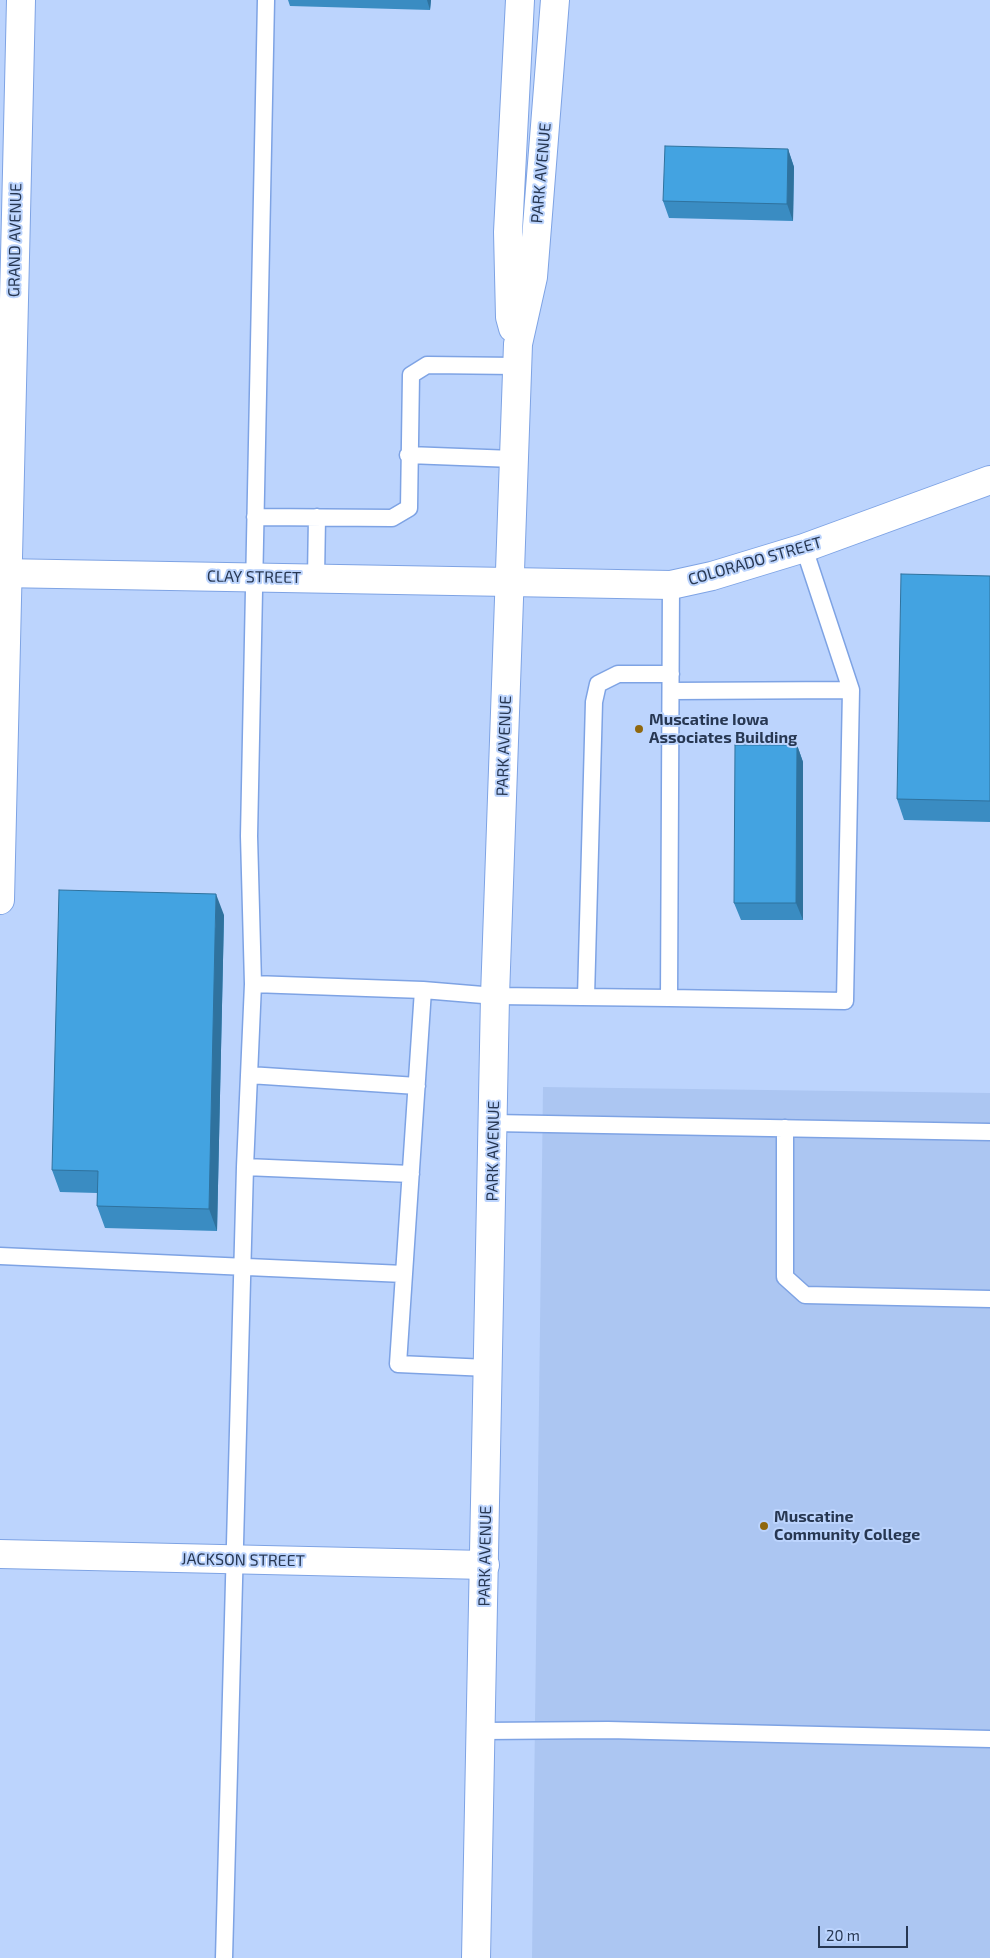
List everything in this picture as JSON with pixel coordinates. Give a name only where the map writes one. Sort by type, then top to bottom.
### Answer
[{"type":"main road","name":"GRAND AVENUE","points":[[0,900],[4,573],[21,0]]},
{"type":"main road","name":"PARK AVENUE","points":[[517,355],[510,317],[508,232],[520,0]]},
{"type":"main road","name":"PARK AVENUE","points":[[476,1958],[496,996],[517,355],[532,278],[556,0]]},
{"type":"main road","name":"COLORADO STREET","points":[[509,582],[671,585],[712,576],[804,548],[990,480]]},
{"type":"main road","name":"CLAY STREET","points":[[4,573],[509,582]]},
{"type":"main road","name":"JACKSON STREET","points":[[0,1554],[485,1566]]},
{"type":"lane","points":[[224,1958],[245,1167],[253,984],[248,836],[266,0]]},
{"type":"lane","points":[[254,517],[392,518],[409,508],[410,375],[427,365],[517,355]]},
{"type":"lane","points":[[408,456],[514,460]]},
{"type":"lane","points":[[316,578],[317,517]]},
{"type":"lane","points":[[253,984],[422,990],[496,996],[845,1001],[851,690],[804,548]]},
{"type":"lane","points":[[669,998],[671,585]]},
{"type":"lane","points":[[586,997],[594,702],[598,684],[618,674],[671,674]]},
{"type":"lane","points":[[671,691],[851,690]]},
{"type":"lane","points":[[422,990],[398,1364],[488,1368]]},
{"type":"lane","points":[[249,1075],[416,1086]]},
{"type":"lane","points":[[493,1123],[990,1132]]},
{"type":"lane","points":[[786,1128],[785,1276],[805,1295],[990,1299]]},
{"type":"lane","points":[[245,1167],[411,1174]]},
{"type":"lane","points":[[0,1256],[404,1274]]},
{"type":"lane","points":[[482,1730],[618,1730],[990,1739]]},
{"type":"shaded area","name":"Muscatine Community College","points":[[543,1087],[990,1093],[990,1958],[532,1958]]},
{"type":"building","points":[[665,146],[788,149],[787,204],[663,201]]},
{"type":"building","points":[[901,574],[990,576],[990,801],[897,799]]},
{"type":"building","points":[[735,745],[797,745],[796,903],[734,903]]},
{"type":"building","points":[[59,890],[216,894],[209,1209],[97,1206],[98,1171],[52,1170]]},
{"type":"place","name":"Muscatine Iowa Associates Building","points":[[639,729]]},
{"type":"place","name":"Muscatine Community College","points":[[764,1526]]}]
